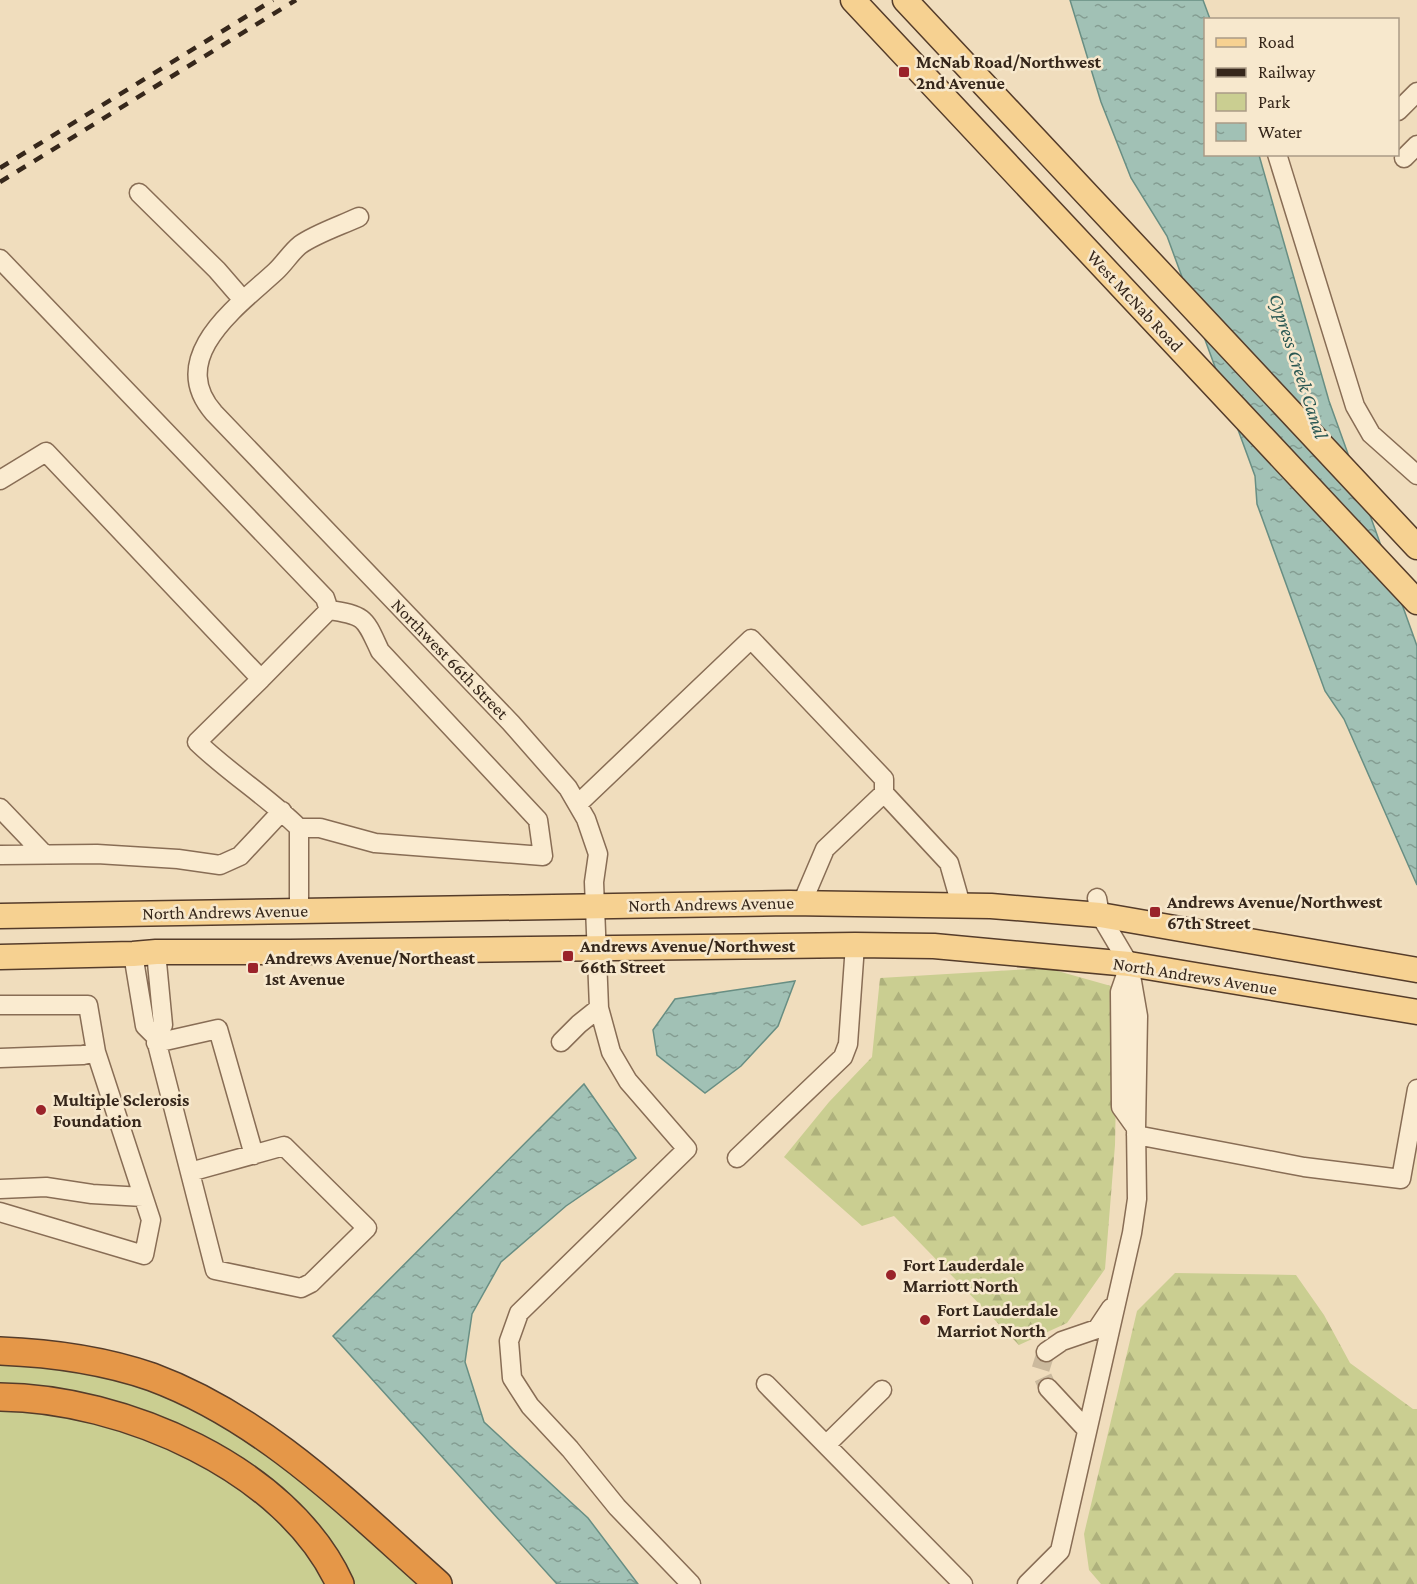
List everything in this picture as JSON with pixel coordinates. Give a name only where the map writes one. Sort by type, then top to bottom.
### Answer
[{"type":"highway","points":[[0,1351],[58,1355],[118,1368],[150,1377],[207,1402],[262,1434],[289,1455],[438,1584]]},
{"type":"highway","points":[[0,1396],[57,1401],[108,1413],[159,1430],[199,1449],[244,1477],[284,1510],[314,1542],[340,1584]]},
{"type":"main road","name":"West McNab Road","points":[[854,0],[1413,598]]},
{"type":"main road","name":"West McNab Road","points":[[905,0],[1417,547]]},
{"type":"main road","name":"North Andrews Avenue","points":[[0,916],[801,903],[1099,907],[1417,970]]},
{"type":"main road","name":"North Andrews Avenue","points":[[0,957],[144,953],[934,946],[1129,964],[1417,1012]]},
{"type":"street","points":[[1399,110],[1417,92]]},
{"type":"street","points":[[1404,158],[1417,145]]},
{"type":"street","points":[[1278,156],[1355,406],[1371,434],[1417,475]]},
{"type":"street","points":[[140,193],[217,270],[243,300]]},
{"type":"street","name":"Northwest 66th Street","points":[[358,217],[300,245],[276,271],[234,307],[206,342],[198,369],[204,402],[512,723],[568,788],[586,819],[598,854],[594,882],[599,1008],[611,1052],[628,1081],[687,1149],[519,1313],[509,1341],[512,1378],[530,1406],[570,1449],[618,1507],[691,1584]]},
{"type":"street","points":[[0,259],[325,598],[329,610]]},
{"type":"street","points":[[0,480],[46,452],[261,680]]},
{"type":"street","points":[[299,911],[299,828],[282,811],[197,742],[329,610]]},
{"type":"street","points":[[299,828],[320,828],[375,843],[543,856],[538,820],[380,651],[367,624],[355,614],[329,610]]},
{"type":"street","points":[[578,804],[751,639],[884,778],[884,793],[949,863],[961,905]]},
{"type":"street","points":[[801,903],[825,849],[884,793]]},
{"type":"street","points":[[0,808],[44,854]]},
{"type":"street","points":[[0,855],[97,854],[220,864],[240,855],[282,811]]},
{"type":"street","points":[[1036,1581],[1060,1551],[1132,1233],[1137,1199],[1136,1131],[1121,1107],[1120,992],[1129,964],[1099,907]]},
{"type":"street","points":[[736,1158],[843,1057],[848,1044],[855,945]]},
{"type":"street","points":[[144,953],[145,1026],[156,1040],[215,1270],[301,1288],[311,1283],[367,1228],[289,1142],[254,1155],[190,1172]]},
{"type":"street","points":[[0,1005],[88,1005],[96,1052],[151,1220],[144,1255],[0,1212]]},
{"type":"street","points":[[561,1042],[599,1008]]},
{"type":"street","points":[[156,1040],[218,1029],[254,1155]]},
{"type":"street","points":[[0,1058],[84,1055],[96,1052]]},
{"type":"street","points":[[1136,1131],[1304,1167],[1401,1179],[1417,1089]]},
{"type":"street","points":[[0,1189],[46,1187],[92,1194],[143,1197]]},
{"type":"street","points":[[1046,1352],[1062,1341],[1096,1329],[1115,1302]]},
{"type":"street","points":[[766,1384],[963,1584]]},
{"type":"street","points":[[1048,1388],[1087,1430]]},
{"type":"street","points":[[826,1445],[882,1390]]},
{"type":"green space","points":[[1047,968],[1118,988],[1115,1145],[1105,1269],[1067,1323],[1019,1345],[894,1216],[862,1226],[784,1157],[829,1102],[872,1057],[880,978]]},
{"type":"green space","points":[[1175,1273],[1296,1275],[1324,1315],[1350,1363],[1413,1409],[1417,1409],[1417,1584],[1101,1584],[1089,1570],[1084,1534],[1137,1311]]},
{"type":"green space","points":[[0,1363],[42,1365],[94,1374],[149,1389],[196,1409],[283,1466],[419,1584],[350,1584],[262,1480],[0,1388]]},
{"type":"green space","points":[[0,1406],[30,1407],[149,1436],[223,1475],[295,1534],[328,1584],[0,1584]]},
{"type":"water","name":"Cypress Creek Canal","points":[[1070,0],[1203,0],[1210,18],[1204,18],[1204,156],[1259,156],[1329,401],[1417,646],[1417,885],[1344,719],[1325,691],[1257,504],[1255,476],[1167,236],[1131,178],[1101,102]]},
{"type":"water","points":[[795,981],[778,1026],[741,1066],[705,1093],[657,1055],[653,1030],[675,999]]},
{"type":"water","points":[[584,1084],[636,1158],[566,1206],[501,1262],[472,1314],[465,1362],[484,1422],[588,1518],[638,1584],[557,1584],[333,1336]]},
{"type":"tunnel","points":[[1046,1352],[1040,1371],[1048,1388]]},
{"type":"railway","points":[[0,168],[273,0]]},
{"type":"railway","points":[[0,182],[296,0]]},
{"type":"place","name":"McNab Road/Northwest 2nd Avenue","points":[[904,72]]},
{"type":"place","name":"Andrews Avenue/Northwest 67th Street","points":[[1155,912]]},
{"type":"place","name":"Andrews Avenue/Northwest 66th Street","points":[[568,956]]},
{"type":"place","name":"Andrews Avenue/Northeast 1st Avenue","points":[[253,968]]},
{"type":"place","name":"Multiple Sclerosis Foundation","points":[[41,1110]]},
{"type":"place","name":"Fort Lauderdale Marriott North","points":[[891,1275]]},
{"type":"place","name":"Fort Lauderdale Marriot North","points":[[925,1320]]}]
